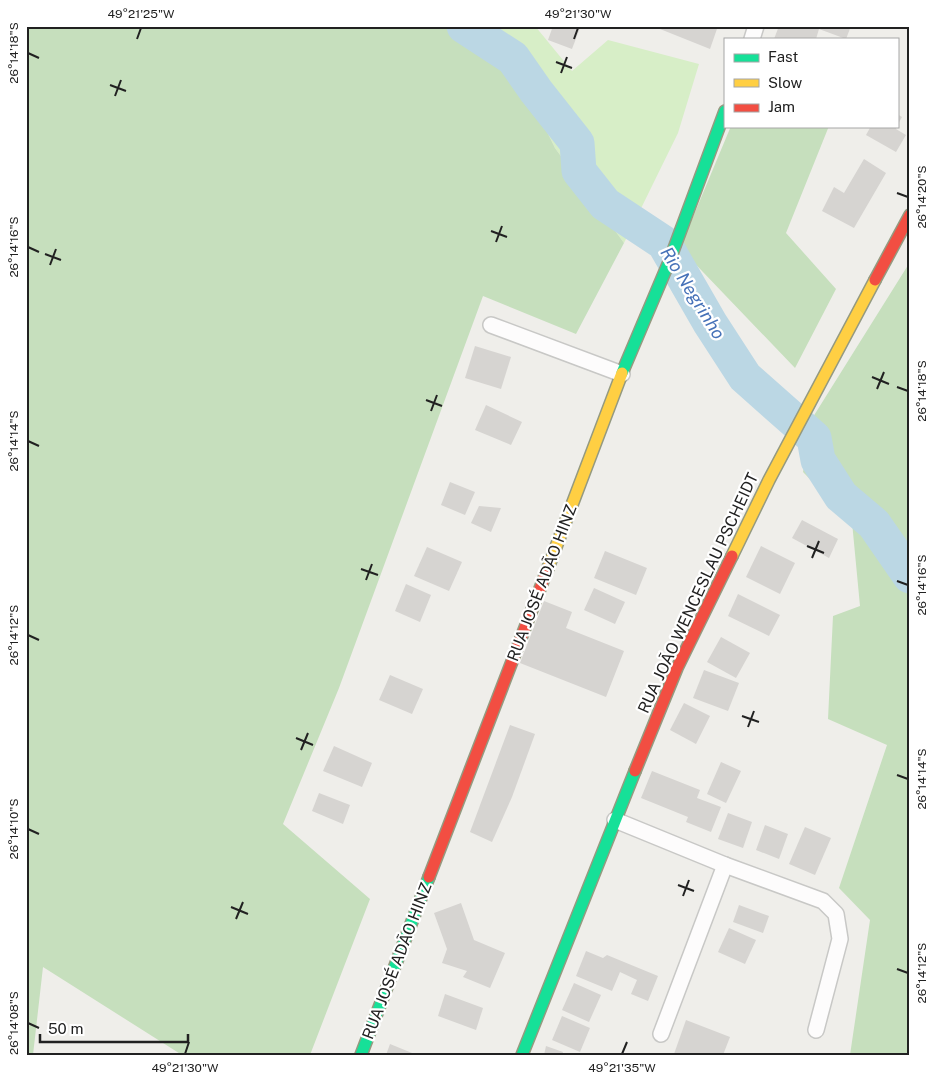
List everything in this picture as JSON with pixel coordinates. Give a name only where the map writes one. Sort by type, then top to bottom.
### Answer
[{"type":"street","points":[[752,38],[756,26]]},
{"type":"street","name":"RUA JOSÉ ADÃO HINZ","points":[[361,1055],[622,374],[669,262],[724,114]]},
{"type":"street","name":"RUA JOÃO WENCESLAU PSCHEIDT","points":[[522,1055],[614,820],[677,668],[769,480],[910,215]]},
{"type":"street","points":[[491,325],[622,374]]},
{"type":"street","points":[[614,820],[725,865],[823,901],[836,914],[840,939],[816,1030]]},
{"type":"street","points":[[661,1034],[725,865]]},
{"type":"green space","points":[[26,26],[495,26],[555,148],[624,243],[576,334],[483,296],[339,688],[283,824],[370,899],[310,1055],[182,1055],[43,967],[33,1055],[26,1055]]},
{"type":"green space","points":[[495,26],[535,26],[572,71],[608,40],[699,64],[678,133],[624,243],[555,148]]},
{"type":"green space","points":[[730,128],[828,128],[786,233],[836,289],[795,368],[680,248]]},
{"type":"green space","points":[[910,262],[910,1055],[850,1055],[870,920],[839,888],[887,745],[828,719],[833,616],[860,606],[852,522],[803,472],[813,417]]},
{"type":"building","points":[[553,26],[575,26],[580,28],[572,49],[548,40]]},
{"type":"building","points":[[661,26],[718,26],[710,49],[660,29]]},
{"type":"building","points":[[779,26],[851,26],[846,38],[819,29],[816,38],[774,38]]},
{"type":"building","points":[[898,115],[902,117],[898,124]]},
{"type":"building","points":[[870,128],[896,128],[906,135],[896,152],[866,135]]},
{"type":"building","points":[[864,159],[886,173],[854,228],[822,211],[834,187],[844,193]]},
{"type":"building","points":[[475,346],[511,357],[501,389],[465,378]]},
{"type":"building","points":[[486,405],[522,422],[511,445],[475,430]]},
{"type":"building","points":[[450,482],[475,492],[465,515],[441,505]]},
{"type":"building","points":[[479,506],[501,508],[491,532],[471,523]]},
{"type":"building","points":[[802,520],[838,539],[829,558],[792,538]]},
{"type":"building","points":[[761,546],[795,563],[780,594],[746,577]]},
{"type":"building","points":[[427,547],[462,562],[449,591],[414,576]]},
{"type":"building","points":[[605,551],[647,568],[636,595],[594,578]]},
{"type":"building","points":[[406,584],[431,595],[420,622],[395,611]]},
{"type":"building","points":[[594,588],[625,602],[615,624],[584,610]]},
{"type":"building","points":[[738,594],[780,615],[769,636],[728,616]]},
{"type":"building","points":[[544,601],[572,612],[566,628],[624,651],[606,697],[520,663]]},
{"type":"building","points":[[721,637],[750,653],[736,678],[707,662]]},
{"type":"building","points":[[704,670],[739,683],[728,711],[693,698]]},
{"type":"building","points":[[390,675],[423,689],[412,714],[379,700]]},
{"type":"building","points":[[684,703],[710,716],[696,744],[670,730]]},
{"type":"building","points":[[510,725],[535,734],[512,797],[492,842],[470,832]]},
{"type":"building","points":[[334,746],[372,763],[362,787],[323,771]]},
{"type":"building","points":[[721,762],[741,771],[726,803],[707,794]]},
{"type":"building","points":[[652,771],[700,790],[697,798],[721,807],[711,832],[686,822],[688,817],[641,798]]},
{"type":"building","points":[[319,793],[350,805],[343,824],[312,811]]},
{"type":"building","points":[[728,813],[752,822],[743,848],[718,839]]},
{"type":"building","points":[[765,825],[788,834],[779,859],[756,850]]},
{"type":"building","points":[[805,827],[831,838],[815,875],[789,864]]},
{"type":"building","points":[[461,903],[474,940],[505,953],[490,988],[463,977],[467,971],[442,963],[447,949],[434,913]]},
{"type":"building","points":[[739,905],[769,916],[763,933],[733,922]]},
{"type":"building","points":[[729,928],[756,940],[745,964],[718,952]]},
{"type":"building","points":[[586,951],[603,958],[607,955],[658,976],[648,1001],[631,994],[637,980],[620,972],[612,991],[576,976]]},
{"type":"building","points":[[574,983],[601,995],[589,1022],[562,1010]]},
{"type":"building","points":[[445,994],[483,1008],[476,1030],[438,1016]]},
{"type":"building","points":[[562,1016],[590,1028],[580,1052],[552,1040]]},
{"type":"building","points":[[686,1020],[730,1037],[723,1055],[674,1054]]},
{"type":"building","points":[[390,1044],[417,1055],[386,1055]]},
{"type":"building","points":[[546,1046],[563,1052],[562,1055],[544,1055]]},
{"type":"waterway","name":"Rio Negrinho","points":[[464,26],[513,58],[577,143],[579,171],[605,204],[664,243],[710,323],[745,377],[814,438],[818,460],[841,496],[874,524],[910,576]]},
{"type":"traffic: fast","points":[[622,373],[669,262],[724,114]]},
{"type":"traffic: fast","points":[[522,1055],[635,771]]},
{"type":"traffic: fast","points":[[361,1055],[429,877]]},
{"type":"traffic: slow","points":[[732,556],[769,480],[875,280]]},
{"type":"traffic: slow","points":[[548,568],[622,373]]},
{"type":"traffic: jam","points":[[875,280],[910,215]]},
{"type":"traffic: jam","points":[[635,771],[677,668],[732,556]]},
{"type":"traffic: jam","points":[[429,877],[548,568]]}]
